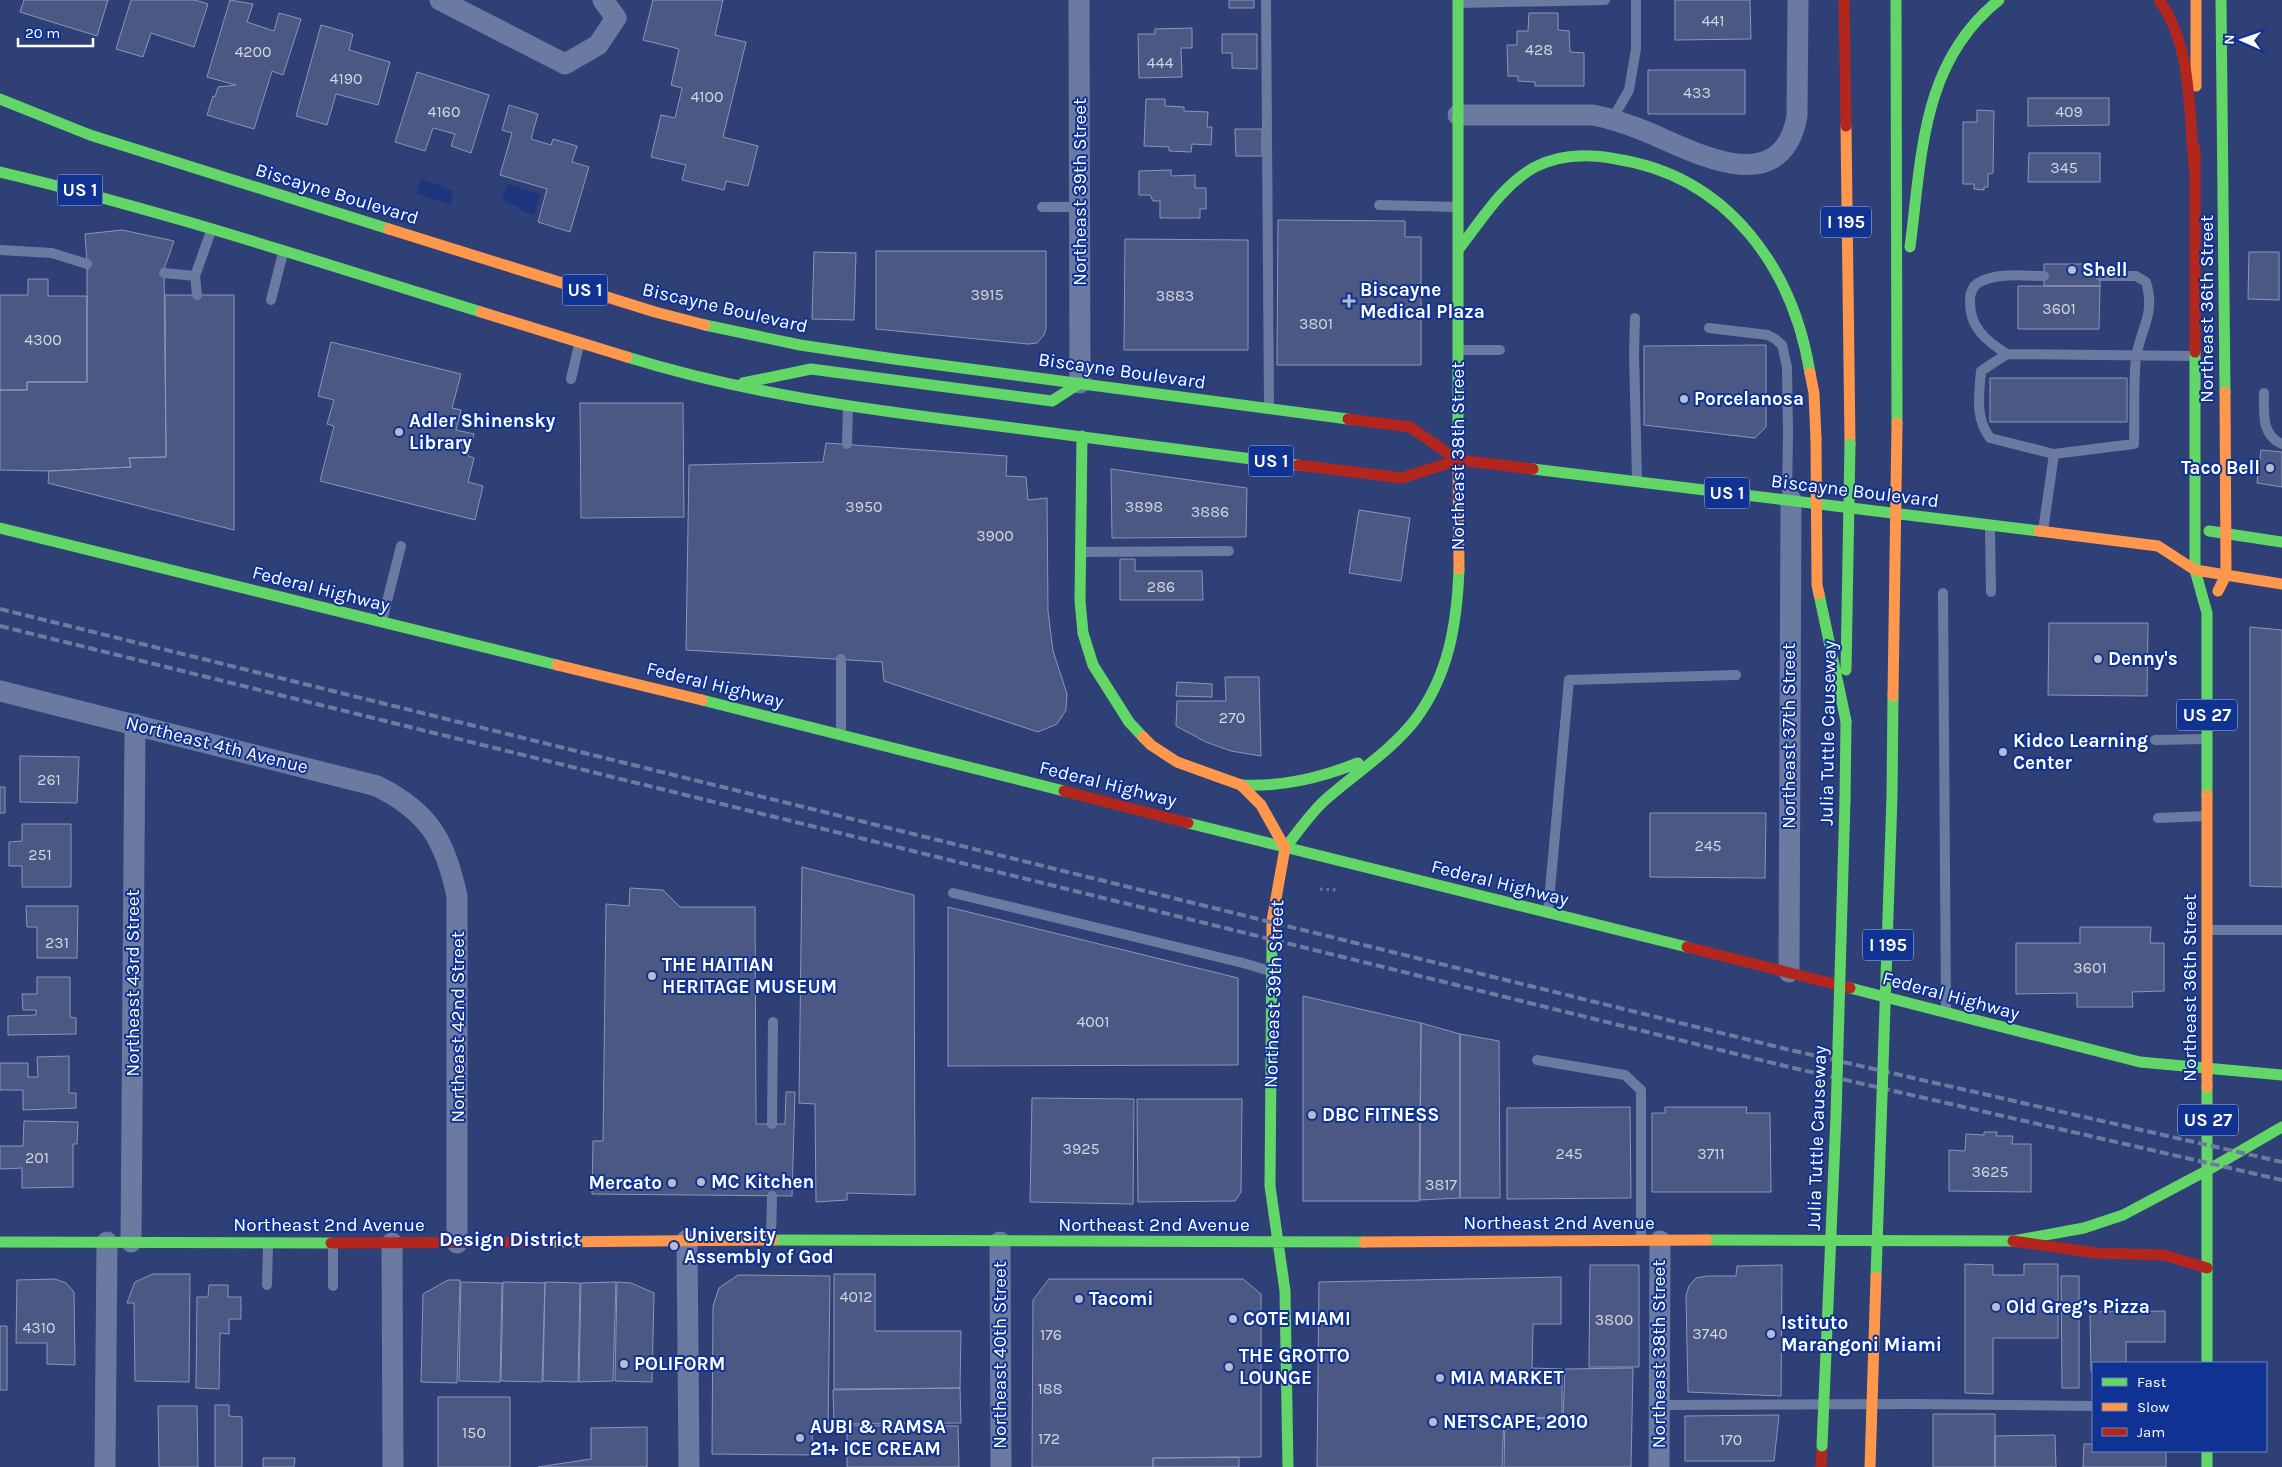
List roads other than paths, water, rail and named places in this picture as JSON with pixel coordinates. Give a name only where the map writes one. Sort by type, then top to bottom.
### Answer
[{"type":"main road","name":"Julia Tuttle Causeway","points":[[1821,1467],[1836,1107],[1846,721],[1850,444],[1844,0]]},
{"type":"main road","name":"I 195","points":[[1870,1467],[1892,796],[1897,423],[1896,0]]},
{"type":"main road","points":[[1897,340],[1928,115],[1933,98],[1940,78],[1957,45],[1979,16],[1999,0]]},
{"type":"main road","points":[[2159,0],[2178,31],[2184,57],[2195,174]]},
{"type":"main road","name":"Northeast 36th Street","points":[[2196,0],[2195,356],[2190,531],[2195,570],[2207,613],[2207,1362]]},
{"type":"main road","name":"Northeast 36th Street","points":[[2207,613],[2226,575],[2221,0]]},
{"type":"main road","name":"Northeast 38th Street","points":[[1285,848],[1322,803],[1415,720],[1439,682],[1448,659],[1456,621],[1458,1]]},
{"type":"main road","name":"Biscayne Boulevard","points":[[0,99],[109,141],[655,312],[731,332],[800,345],[1410,427],[1458,460]]},
{"type":"main road","points":[[1458,250],[1516,180],[1535,168],[1552,161],[1576,156],[1620,159],[1647,165],[1696,186],[1720,202],[1761,244],[1777,270],[1799,325],[1814,380],[1817,585],[1846,721]]},
{"type":"main road","name":"Biscayne Boulevard","points":[[0,172],[91,193],[668,370],[732,385],[848,407],[1402,478],[1458,460],[2043,532],[2163,543],[2195,570],[2282,584]]},
{"type":"main road","points":[[732,385],[811,368],[1052,401],[1080,383]]},
{"type":"main road","points":[[1082,436],[1080,601],[1083,633],[1093,665],[1129,722],[1152,744],[1178,762],[1241,785],[1287,786],[1325,777],[1376,756]]},
{"type":"main road","name":"Federal Highway","points":[[0,528],[841,734],[1285,848],[1789,972],[1946,1014],[2140,1062],[2207,1069]]},
{"type":"main road","points":[[2190,531],[2282,542]]},
{"type":"main road","points":[[1241,785],[1261,805],[1285,848]]},
{"type":"main road","name":"Northeast 39th Street","points":[[1285,848],[1272,921],[1270,1186],[1285,1291],[1288,1467]]},
{"type":"main road","points":[[2207,1069],[2282,1075]]},
{"type":"main road","name":"Northeast 2nd Avenue","points":[[0,1242],[457,1243],[687,1240],[1279,1243],[2013,1241],[2084,1228],[2123,1215],[2208,1170],[2282,1127]]},
{"type":"main road","points":[[2013,1241],[2096,1253],[2164,1256],[2207,1268]]},
{"type":"main road","points":[[2207,1452],[2207,1467]]},
{"type":"street","points":[[440,0],[565,64],[598,45],[616,18],[603,0]]},
{"type":"street","name":"Northeast 39th Street","points":[[1080,0],[1080,383]]},
{"type":"street","points":[[1458,115],[1593,115],[1613,118],[1685,150],[1725,163],[1756,165],[1779,153],[1789,142],[1794,130],[1796,116],[1798,0]]},
{"type":"street","name":"Northeast 37th Street","points":[[1789,500],[1789,972]]},
{"type":"street","name":"Northeast 4th Avenue","points":[[0,691],[377,786],[399,797],[424,820]]},
{"type":"street","name":"Northeast 43rd Street","points":[[131,1242],[135,724]]},
{"type":"street","name":"Northeast 42nd Street","points":[[424,820],[445,851],[457,896],[457,1243]]},
{"type":"street","points":[[687,1240],[689,1467]]},
{"type":"street","name":"Northeast 38th Street","points":[[1650,1241],[1659,1405],[1659,1467]]},
{"type":"street","points":[[106,1467],[107,1242]]},
{"type":"street","points":[[392,1242],[393,1467]]},
{"type":"street","name":"Northeast 40th Street","points":[[1000,1242],[1001,1467]]},
{"type":"lane","points":[[1266,0],[1269,408]]},
{"type":"lane","points":[[1458,1],[1605,0]]},
{"type":"lane","points":[[1613,118],[1629,90],[1636,50],[1636,0]]},
{"type":"lane","points":[[1379,205],[1458,207]]},
{"type":"lane","points":[[1042,207],[1080,207]]},
{"type":"lane","points":[[197,295],[195,276],[211,229]]},
{"type":"lane","points":[[0,250],[52,253],[88,264]]},
{"type":"lane","points":[[270,300],[284,252]]},
{"type":"lane","points":[[164,273],[195,276]]},
{"type":"lane","points":[[2044,276],[1996,276],[1977,284],[1970,292],[1970,311],[1977,329],[1989,342],[2008,354],[2195,356]]},
{"type":"lane","points":[[2008,354],[1982,371],[1978,398],[1982,426],[1990,438],[2054,454],[2134,444],[2136,356],[2149,315],[2149,292],[2146,282],[2136,276],[2100,276]]},
{"type":"lane","points":[[1635,318],[1637,482]]},
{"type":"lane","points":[[1709,328],[1768,335],[1782,345],[1787,386],[1789,500]]},
{"type":"lane","points":[[572,379],[579,344]]},
{"type":"lane","points":[[1458,350],[1500,350]]},
{"type":"lane","points":[[2264,393],[2266,430],[2270,436],[2282,444]]},
{"type":"lane","points":[[847,444],[848,407]]},
{"type":"lane","points":[[2043,532],[2054,454]]},
{"type":"lane","points":[[1990,525],[1991,592]]},
{"type":"lane","points":[[382,622],[401,546]]},
{"type":"lane","points":[[1080,552],[1229,551]]},
{"type":"lane","points":[[1942,593],[1946,1014]]},
{"type":"lane","points":[[841,659],[841,734]]},
{"type":"lane","points":[[1548,913],[1569,680],[1736,675]]},
{"type":"lane","points":[[2155,740],[2207,739]]},
{"type":"lane","points":[[2158,818],[2207,816]]},
{"type":"lane","points":[[953,894],[1243,963],[1272,972]]},
{"type":"lane","points":[[2207,930],[2282,930]]},
{"type":"lane","points":[[772,1124],[773,1022]]},
{"type":"lane","points":[[1537,1060],[1625,1075],[1642,1090],[1650,1241]]},
{"type":"lane","points":[[771,1241],[772,1196]]},
{"type":"lane","points":[[267,1285],[268,1242]]},
{"type":"lane","points":[[333,1242],[333,1286]]},
{"type":"lane","points":[[1659,1405],[1912,1404],[2092,1406]]},
{"type":"water","points":[[421,179],[454,191],[450,205],[416,193]]},
{"type":"water","points":[[507,184],[540,194],[534,215],[502,201]]},
{"type":"railway","points":[[0,609],[1786,1049],[2282,1162]]},
{"type":"railway","points":[[0,626],[1785,1066],[2282,1180]]},
{"type":"place","name":"Shell","points":[[2072,270]]},
{"type":"place","name":"Biscayne Medical Plaza","points":[[1349,301]]},
{"type":"place","name":"Porcelanosa","points":[[1684,399]]},
{"type":"place","name":"Adler Shinensky Library","points":[[399,432]]},
{"type":"place","name":"Taco Bell","points":[[2270,468]]},
{"type":"place","name":"Denny's","points":[[2098,659]]},
{"type":"place","name":"Kidco Learning Center","points":[[2003,752]]},
{"type":"place","name":"THE HAITIAN HERITAGE MUSEUM","points":[[652,976]]},
{"type":"place","name":"DBC FITNESS","points":[[1312,1115]]},
{"type":"place","name":"MC Kitchen","points":[[701,1182]]},
{"type":"place","name":"Mercato","points":[[672,1183]]},
{"type":"place","name":"University Assembly of God","points":[[674,1246]]},
{"type":"place","name":"Tacomi","points":[[1079,1299]]},
{"type":"place","name":"Old Greg’s Pizza","points":[[1996,1307]]},
{"type":"place","name":"COTE MIAMI","points":[[1233,1319]]},
{"type":"place","name":"Istituto Marangoni Miami","points":[[1771,1334]]},
{"type":"place","name":"POLIFORM","points":[[624,1364]]},
{"type":"place","name":"THE GROTTO LOUNGE","points":[[1229,1367]]},
{"type":"place","name":"MIA MARKET","points":[[1440,1378]]},
{"type":"place","name":"NETSCAPE, 2010","points":[[1433,1422]]},
{"type":"place","name":"AUBI & RAMSA 21+ ICE CREAM","points":[[800,1438]]},
{"type":"district","name":"Design District","points":[[510,1239]]}]
